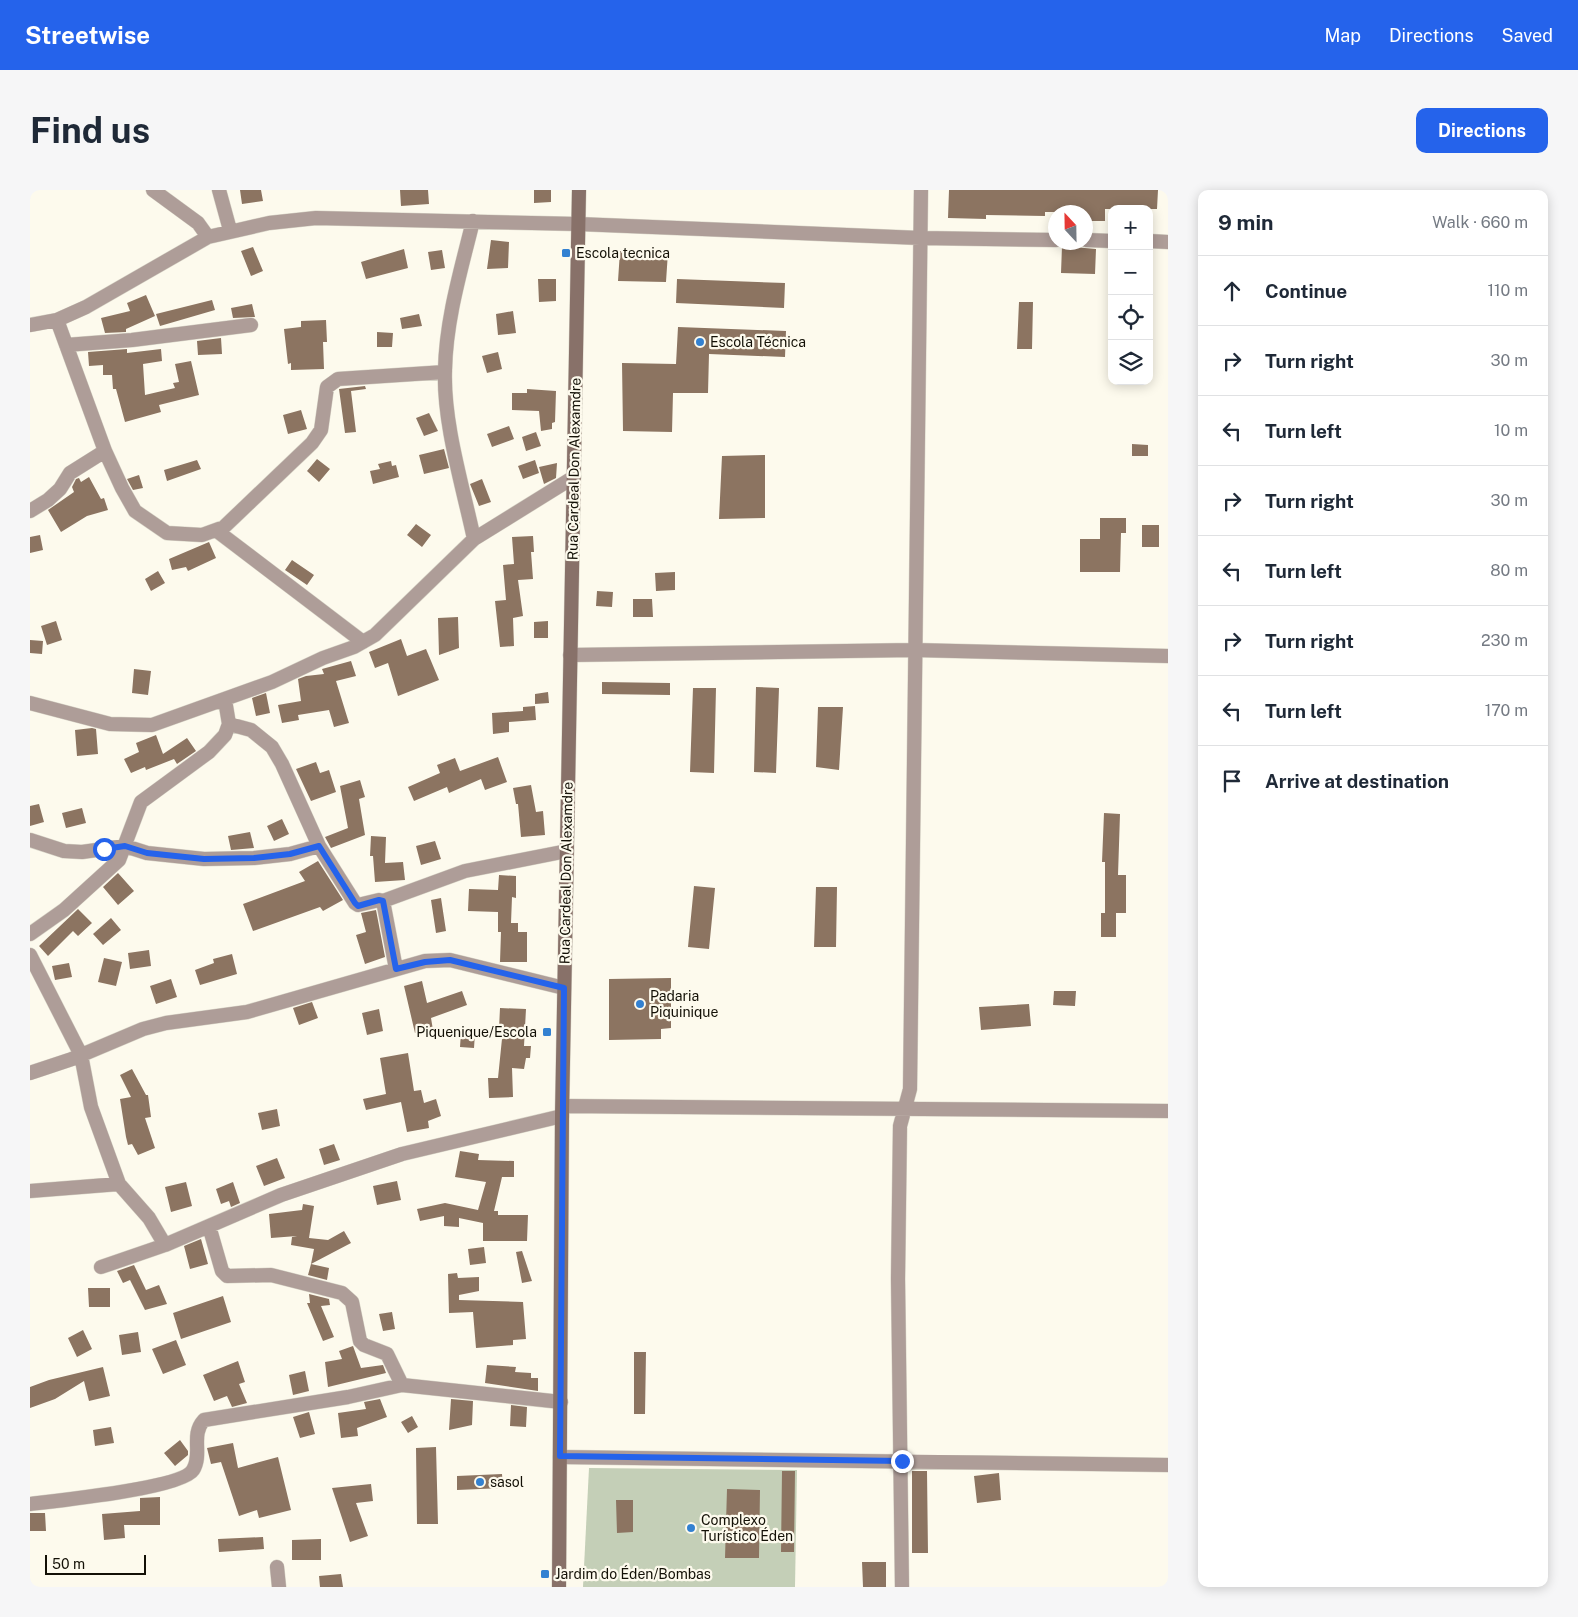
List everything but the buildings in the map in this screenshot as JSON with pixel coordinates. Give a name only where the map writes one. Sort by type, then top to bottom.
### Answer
[{"type":"main road","name":"Rua Cardeal Don Alexamdre","points":[[559,1587],[562,1111],[578,190]]},
{"type":"street","points":[[153,190],[198,224],[208,237]]},
{"type":"street","points":[[219,190],[230,230]]},
{"type":"street","points":[[902,1587],[898,1250],[900,1126],[907,1107],[910,1089],[921,190]]},
{"type":"street","points":[[30,325],[57,320],[86,307],[208,237],[230,230],[316,218],[578,224],[920,238],[1048,240]]},
{"type":"street","points":[[473,221],[448,328],[445,372],[448,414],[474,539]]},
{"type":"street","points":[[1093,240],[1108,241]]},
{"type":"street","points":[[1153,241],[1168,242]]},
{"type":"street","points":[[57,320],[105,451],[135,510],[150,523],[167,533],[202,535],[224,527],[312,443],[321,430],[327,386],[331,382],[338,379],[445,372]]},
{"type":"street","points":[[66,345],[132,340],[251,325]]},
{"type":"street","points":[[30,511],[60,489],[70,473],[105,451]]},
{"type":"street","points":[[30,703],[93,720],[138,726],[163,722],[225,700],[363,642],[401,610],[474,539],[574,477]]},
{"type":"street","points":[[217,531],[363,642]]},
{"type":"street","points":[[570,655],[914,650],[1168,656]]},
{"type":"street","points":[[30,934],[64,910],[119,860],[141,802],[208,752],[225,735],[229,724],[225,700]]},
{"type":"street","points":[[229,724],[251,730],[272,747],[282,764],[319,846],[358,906],[379,900],[383,901],[466,872],[566,851]]},
{"type":"street","points":[[30,840],[64,851],[82,852],[125,846],[147,853],[204,859],[254,858],[290,854],[319,846]]},
{"type":"street","points":[[383,901],[396,969]]},
{"type":"street","points":[[30,955],[81,1055],[91,1107],[119,1184],[149,1218],[165,1245]]},
{"type":"street","points":[[30,1072],[81,1055],[143,1029],[166,1023],[247,1012],[425,962],[450,960],[564,988]]},
{"type":"street","points":[[101,1267],[165,1245],[281,1195],[402,1154],[562,1111],[907,1107],[1168,1111]]},
{"type":"street","points":[[30,1190],[119,1184]]},
{"type":"street","points":[[209,1226],[222,1271],[228,1276],[272,1275],[342,1293],[348,1297],[352,1302],[360,1341],[364,1345],[387,1354],[391,1358],[402,1385]]},
{"type":"street","points":[[30,1504],[128,1490],[184,1478],[193,1471],[197,1458],[196,1434],[204,1420],[348,1397],[402,1385],[561,1402]]},
{"type":"street","points":[[560,1456],[1168,1465]]},
{"type":"street","points":[[277,1567],[279,1587]]},
{"type":"green space","name":"Complexo Turístico Éden","points":[[589,1468],[797,1470],[795,1587],[583,1587]]},
{"type":"place","name":"Escola tecnica","points":[[566,253]]},
{"type":"place","name":"Escola Técnica","points":[[700,342]]},
{"type":"place","name":"Padaria Piquinique","points":[[640,1004]]},
{"type":"place","name":"Piquenique/Escola","points":[[547,1032]]},
{"type":"place","name":"sasol","points":[[480,1482]]},
{"type":"place","name":"Complexo Turístico Éden","points":[[691,1528]]},
{"type":"place","name":"Jardim do Éden/Bombas","points":[[545,1574]]},
{"type":"route","points":[[104,849],[125,846],[147,853],[204,859],[254,858],[290,854],[319,846],[358,906],[379,900],[383,901],[396,969],[425,962],[450,960],[564,988],[560,1456],[902,1461]]}]
